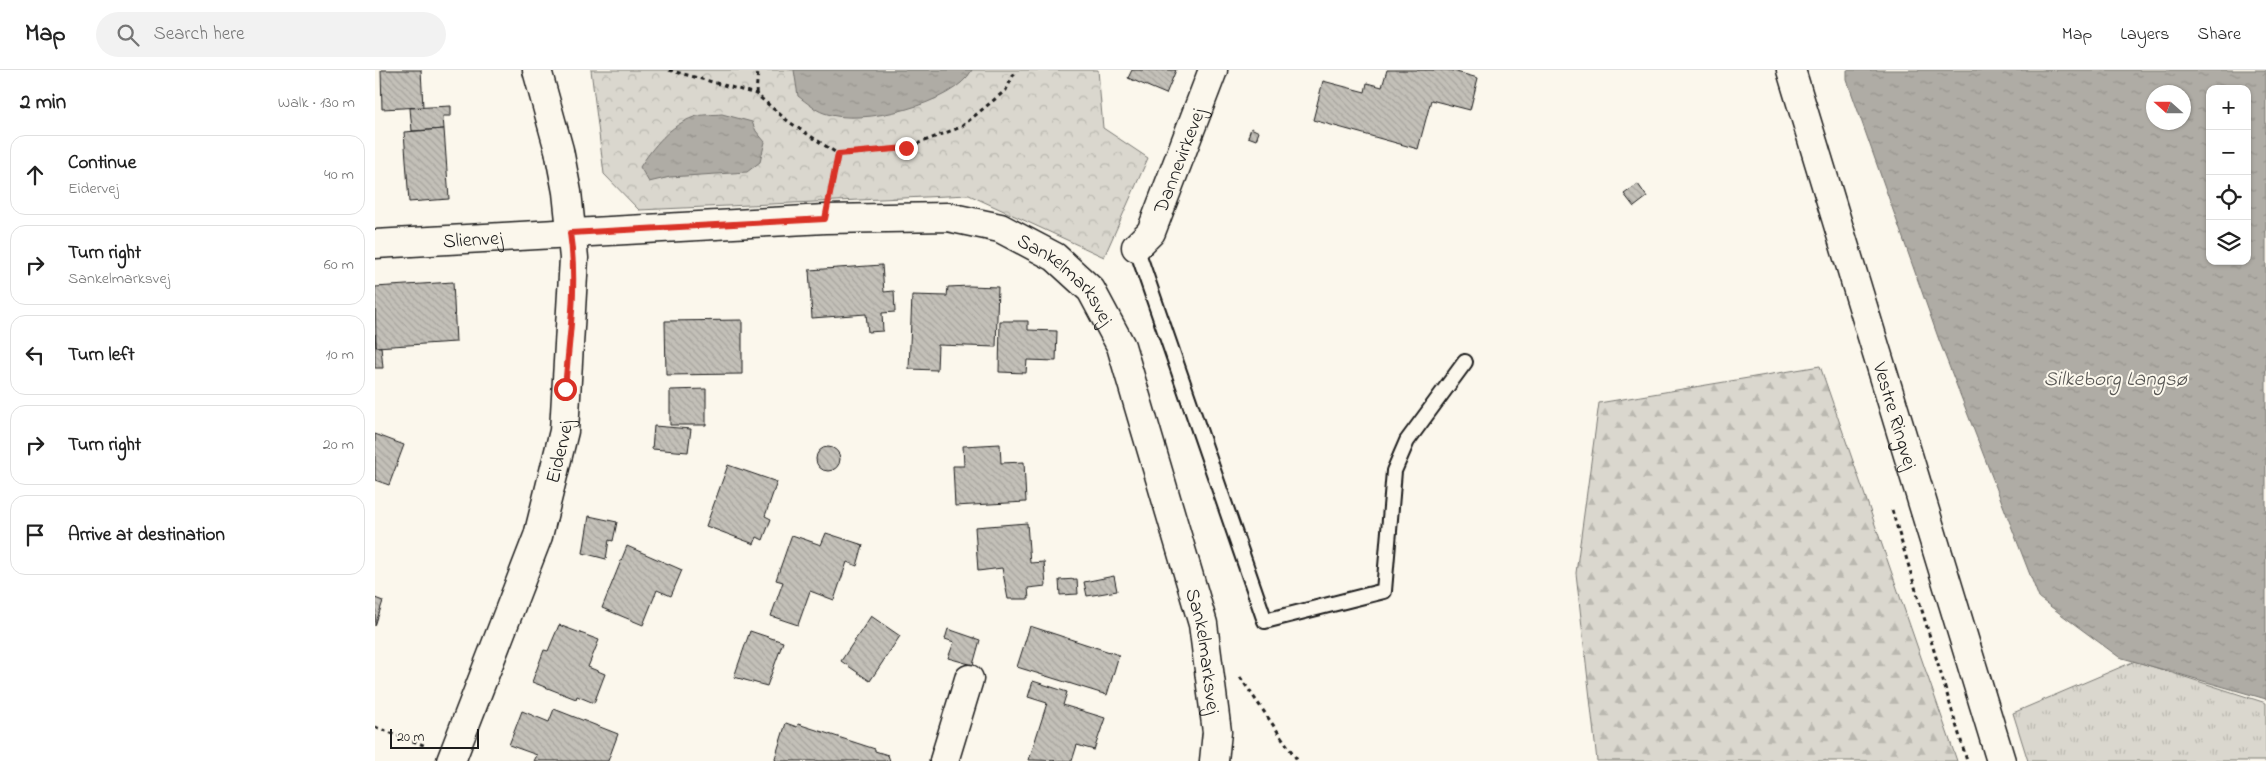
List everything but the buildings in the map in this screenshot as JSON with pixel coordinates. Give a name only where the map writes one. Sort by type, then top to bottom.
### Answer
[{"type":"street","name":"Eidervej","points":[[452,759],[538,536],[564,431],[574,258],[567,192],[557,141],[537,70]]},
{"type":"street","name":"Dannevirkevej","points":[[1136,247],[1151,232],[1213,70]]},
{"type":"street","name":"Vestre Ringvej","points":[[1791,70],[2001,761]]},
{"type":"street","name":"Sankelmarksvej","points":[[570,233],[825,219],[948,217],[1000,228],[1055,257],[1091,290],[1121,346],[1203,624],[1217,732],[1214,761]]},
{"type":"street","name":"Slienvej","points":[[375,244],[570,233]]},
{"type":"street","points":[[944,761],[969,679]]},
{"type":"lane","points":[[1136,247],[1265,621],[1384,591],[1394,471],[1407,441],[1465,362]]},
{"type":"path","points":[[669,70],[756,94],[789,122],[838,154],[906,148],[961,127],[1007,90],[1016,70]]},
{"type":"path","points":[[756,94],[758,70]]},
{"type":"path","points":[[825,219],[838,154]]},
{"type":"path","points":[[1237,673],[1298,761]]},
{"type":"path","points":[[375,727],[452,759]]},
{"type":"green space","points":[[591,70],[1098,70],[1103,128],[1148,158],[1104,257],[969,195],[639,210],[604,174]]},
{"type":"green space","points":[[1820,366],[1957,761],[1597,761],[1576,573],[1599,403]]},
{"type":"green space","points":[[2135,661],[2266,703],[2266,761],[2028,761],[2013,713]]},
{"type":"water","points":[[794,70],[972,70],[962,82],[946,93],[905,110],[882,115],[840,117],[817,110],[798,96]]},
{"type":"water","name":"Silkeborg Langsø","points":[[1847,70],[2266,70],[2266,699],[2119,657],[2039,598],[1939,340],[1847,80]]},
{"type":"water","points":[[722,114],[752,122],[756,131],[765,142],[760,162],[747,172],[670,177],[649,182],[640,167],[670,131],[677,125],[694,117]]},
{"type":"route","points":[[565,389],[573,295],[574,258],[570,233],[825,219],[838,154],[906,148]]}]
